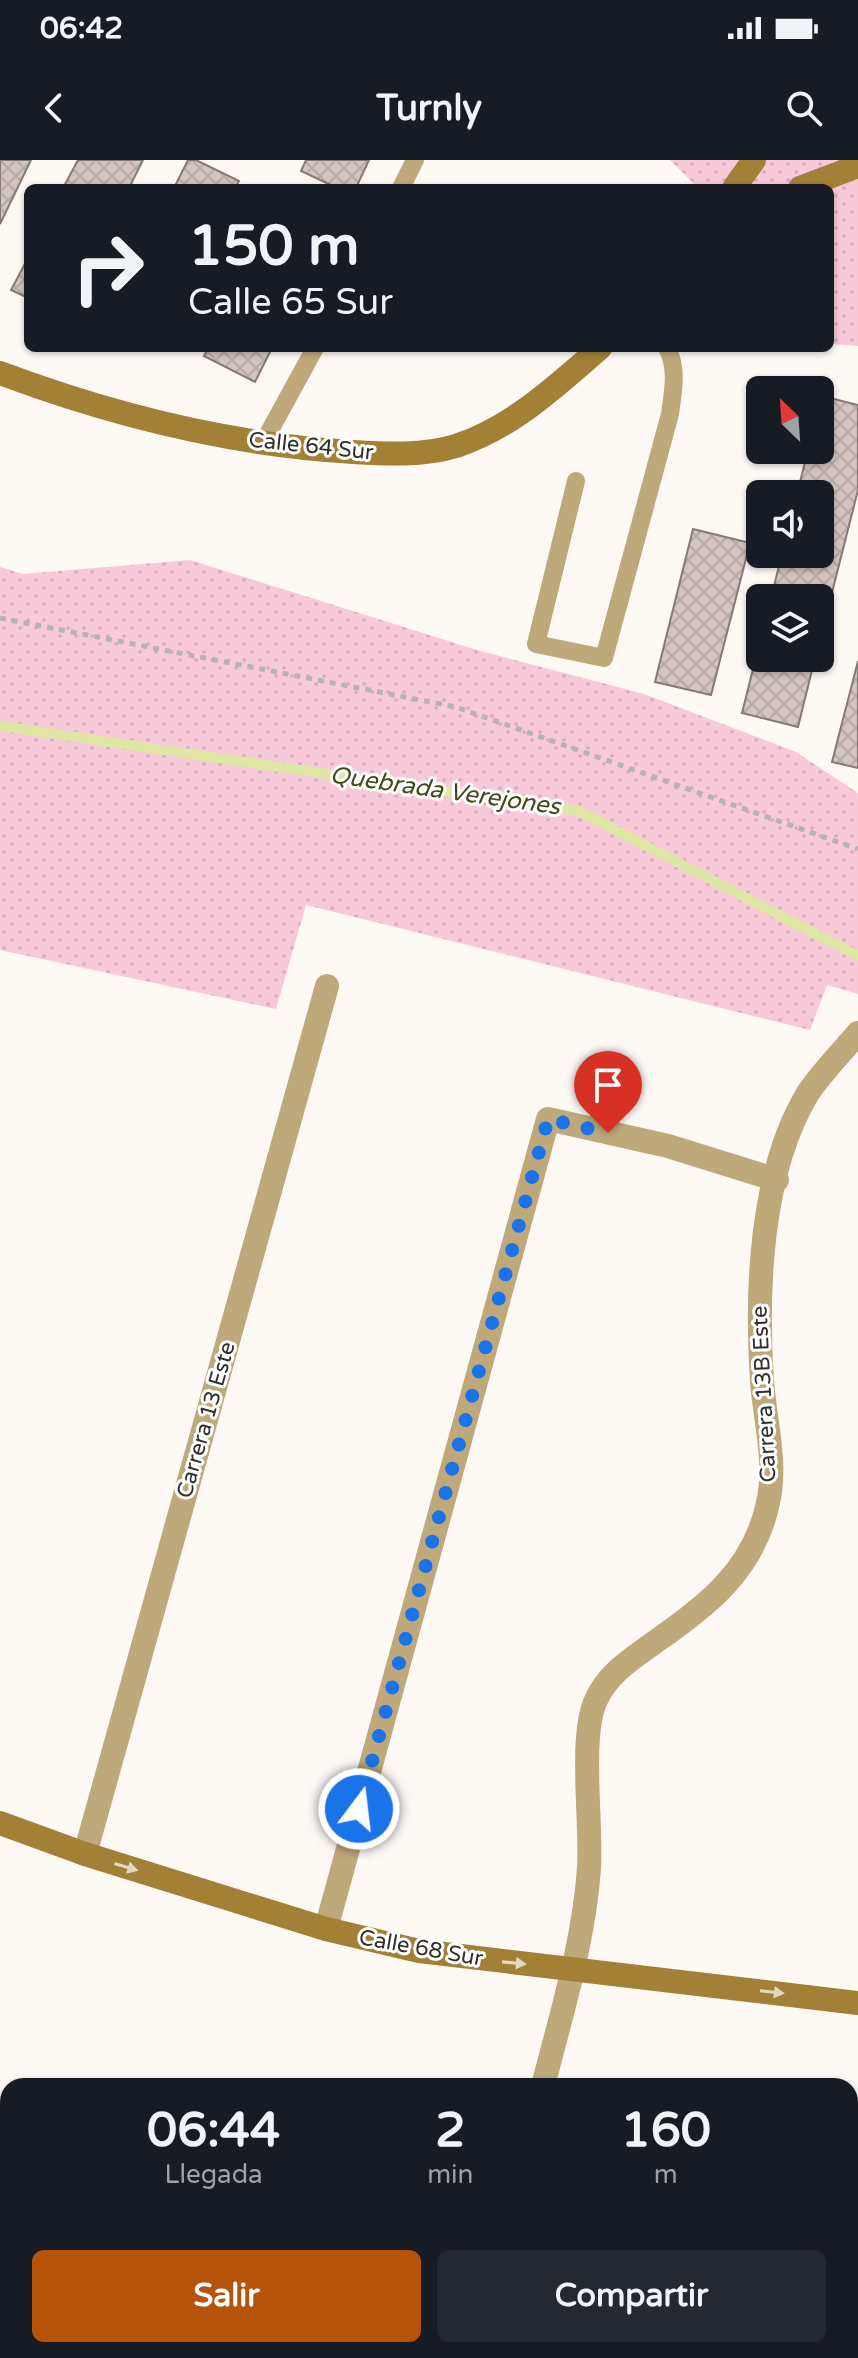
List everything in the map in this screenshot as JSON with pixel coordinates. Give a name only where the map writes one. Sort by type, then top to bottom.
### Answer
[{"type":"street","points":[[737,184],[754,160]]},
{"type":"street","points":[[811,184],[858,166]]},
{"type":"street","name":"Calle 64 Sur","points":[[0,373],[127,414],[263,443],[401,454],[453,446],[501,427],[541,399],[595,352]]},
{"type":"street","name":"Carrera 13 Este","points":[[85,1854],[327,986]]},
{"type":"street","name":"Carrera 13B Este","points":[[545,2078],[573,1968],[589,1870],[589,1737],[594,1703],[608,1679],[724,1590],[752,1550],[768,1504],[771,1456],[760,1348],[760,1251],[786,1147],[808,1094],[858,1033]]},
{"type":"street","points":[[326,1929],[548,1119],[668,1146],[777,1180]]},
{"type":"street","name":"Calle 68 Sur","points":[[0,1823],[85,1854],[326,1929],[419,1951],[858,2003]]},
{"type":"lane","points":[[403,184],[415,160]]},
{"type":"lane","points":[[263,443],[313,352]]},
{"type":"lane","points":[[576,481],[536,644],[604,658],[670,414],[674,385],[673,357],[670,352]]},
{"type":"path","points":[[0,618],[456,707],[858,849]]},
{"type":"shaded area","points":[[670,160],[858,160],[858,346],[834,344],[834,184],[694,184]]},
{"type":"shaded area","points":[[190,560],[477,650],[644,694],[796,752],[858,793],[858,994],[827,985],[810,1030],[306,905],[276,1009],[0,950],[0,567],[23,574]]},
{"type":"building","points":[[0,160],[31,160],[0,224]]},
{"type":"building","points":[[78,160],[143,160],[131,184],[65,184]]},
{"type":"building","points":[[188,160],[196,160],[239,181],[237,184],[176,184]]},
{"type":"building","points":[[306,160],[369,160],[358,184],[329,184],[301,171]]},
{"type":"building","points":[[24,266],[24,296],[11,290]]},
{"type":"building","points":[[206,352],[270,352],[255,382],[204,356]]},
{"type":"building","points":[[834,399],[858,405],[858,490],[834,585],[774,584],[778,568],[834,568],[834,480],[800,480],[804,464],[834,464]]},
{"type":"building","points":[[693,529],[746,542],[746,559],[711,695],[655,682]]},
{"type":"building","points":[[858,661],[858,768],[832,762]]},
{"type":"building","points":[[752,672],[812,672],[798,727],[742,713]]},
{"type":"waterway","name":"Quebrada Verejones","points":[[0,726],[579,811],[858,956]]},
{"type":"route","points":[[359,1809],[548,1119],[608,1133]]}]
